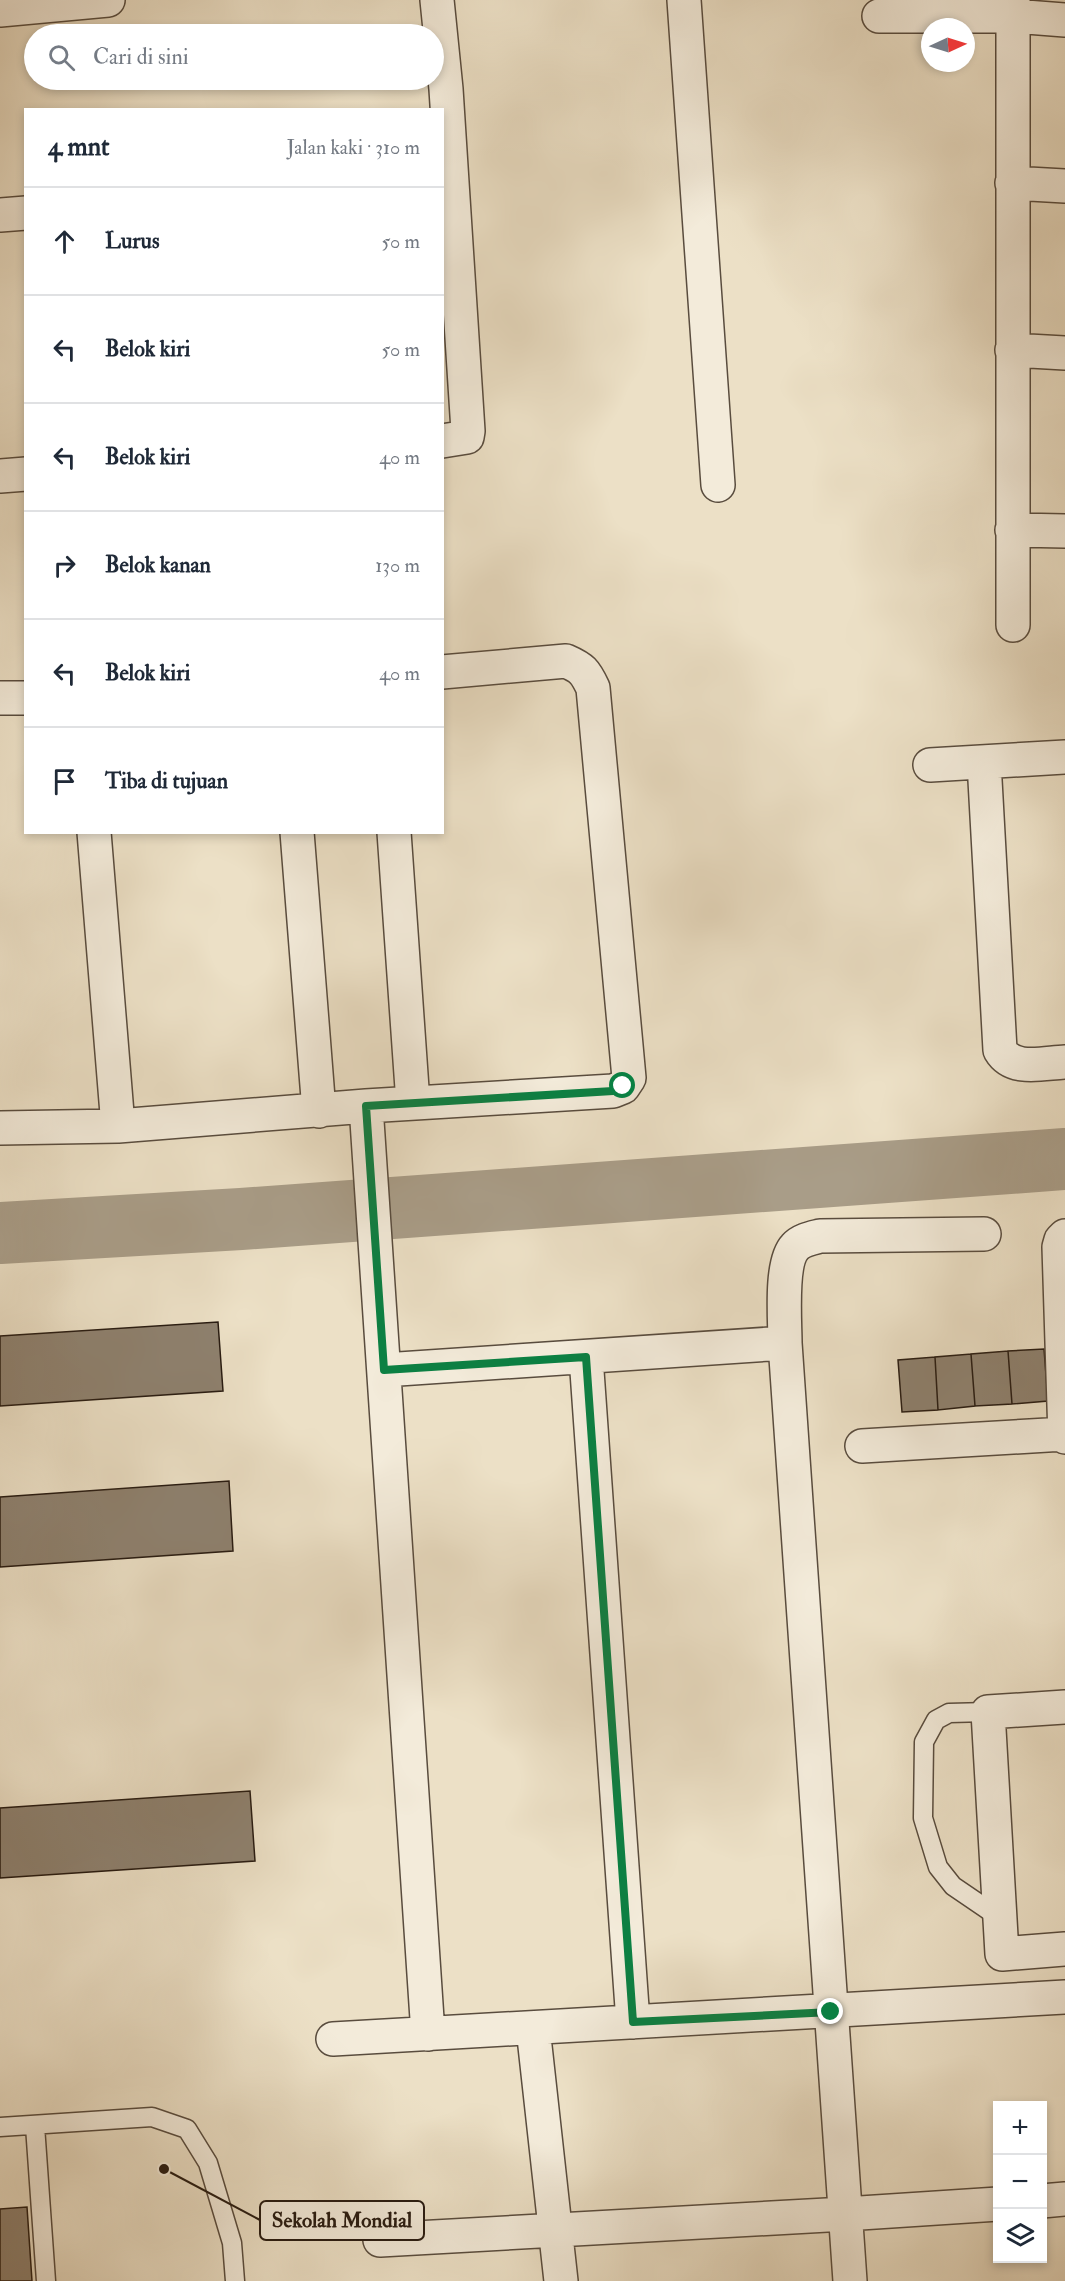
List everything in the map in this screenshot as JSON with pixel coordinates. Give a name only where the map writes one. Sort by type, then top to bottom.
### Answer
[{"type":"street","points":[[0,10],[108,0]]},
{"type":"street","points":[[437,0],[438,24]]},
{"type":"street","points":[[684,0],[718,485]]},
{"type":"street","points":[[879,16],[1013,8],[1065,20]]},
{"type":"street","points":[[1013,8],[1013,625]]},
{"type":"street","points":[[442,90],[443,108]]},
{"type":"street","points":[[444,124],[468,431],[467,437],[444,441]]},
{"type":"street","points":[[1012,183],[1065,186]]},
{"type":"street","points":[[0,215],[24,213]]},
{"type":"street","points":[[1012,350],[1065,353]]},
{"type":"street","points":[[0,476],[24,474]]},
{"type":"street","points":[[1012,530],[1065,531]]},
{"type":"street","points":[[0,1128],[118,1126],[366,1106],[613,1091],[623,1086],[629,1078],[593,688],[581,668],[566,661],[444,672]]},
{"type":"street","points":[[0,699],[24,698]]},
{"type":"street","points":[[930,765],[1065,757]]},
{"type":"street","points":[[984,762],[1000,1050],[1005,1058],[1016,1065],[1065,1062]]},
{"type":"street","points":[[94,834],[118,1126]]},
{"type":"street","points":[[297,834],[319,1111]]},
{"type":"street","points":[[394,834],[413,1104]]},
{"type":"street","points":[[366,1106],[428,2034]]},
{"type":"street","points":[[850,2281],[785,1343],[787,1261],[795,1247],[806,1240],[820,1236],[984,1234]]},
{"type":"street","points":[[862,1446],[1065,1436],[1059,1247],[1065,1236]]},
{"type":"street","points":[[384,1370],[785,1343]]},
{"type":"street","points":[[586,1357],[633,2022]]},
{"type":"street","points":[[1065,1707],[988,1712],[1002,1954],[1065,1949]]},
{"type":"street","points":[[333,2039],[1065,1997]]},
{"type":"street","points":[[533,2028],[561,2281]]},
{"type":"street","points":[[1047,2201],[1065,2199]]},
{"type":"street","points":[[380,2240],[993,2204]]},
{"type":"lane","points":[[988,1712],[949,1713],[936,1720],[924,1742],[923,1818],[938,1867],[953,1886],[1000,1918]]},
{"type":"lane","points":[[0,2127],[152,2117],[187,2129],[208,2163],[232,2243],[235,2281]]},
{"type":"lane","points":[[35,2126],[46,2281]]},
{"type":"building","points":[[218,1322],[223,1391],[0,1406],[0,1336]]},
{"type":"building","points":[[1044,1349],[1048,1401],[1012,1404],[1008,1351]]},
{"type":"building","points":[[1008,1351],[1012,1404],[975,1406],[971,1354]]},
{"type":"building","points":[[971,1354],[975,1406],[938,1410],[935,1357]]},
{"type":"building","points":[[935,1357],[938,1410],[902,1412],[898,1360]]},
{"type":"building","points":[[229,1481],[233,1551],[0,1567],[0,1497]]},
{"type":"building","points":[[250,1791],[255,1861],[0,1878],[0,1808]]},
{"type":"building","points":[[27,2207],[32,2281],[0,2281],[0,2209]]},
{"type":"waterway","points":[[0,1233],[241,1219],[1065,1159]]},
{"type":"place","name":"Sekolah Mondial","points":[[164,2169]]},
{"type":"route","points":[[623,1086],[613,1091],[366,1106],[384,1370],[586,1357],[633,2022],[831,2012]]}]
